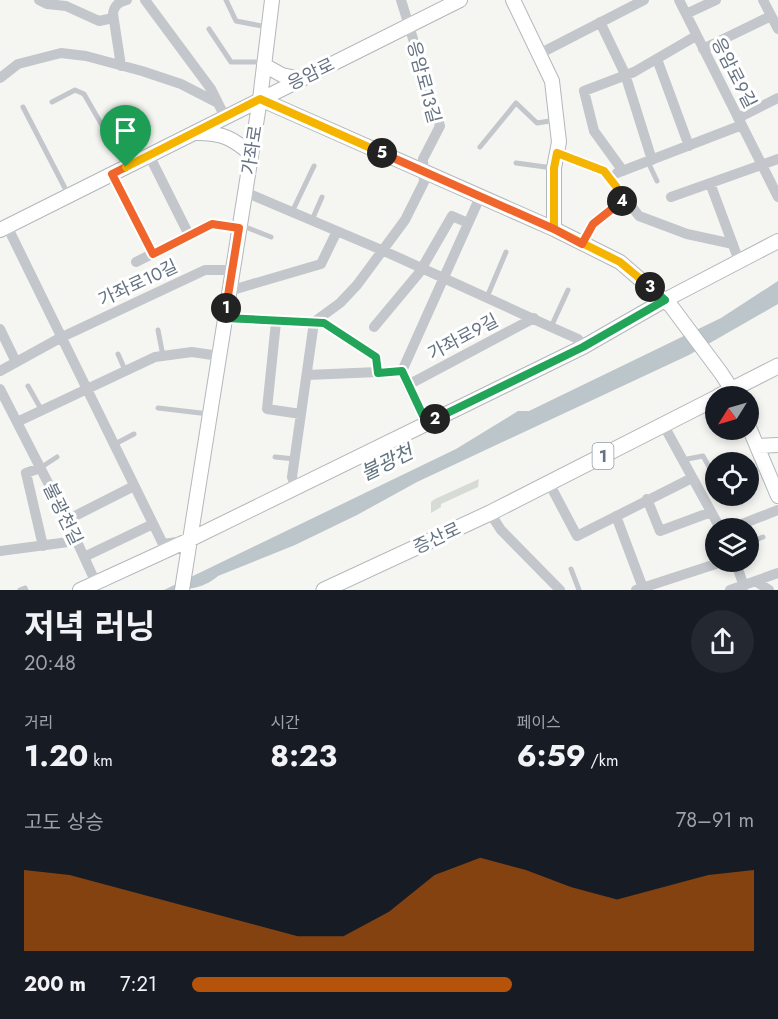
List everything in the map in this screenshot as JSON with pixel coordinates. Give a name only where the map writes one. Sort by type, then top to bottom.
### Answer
[{"type":"main road","name":"증산로","points":[[741,386],[778,366]]},
{"type":"main road","name":"증산로","points":[[324,590],[490,513],[705,404]]},
{"type":"street","points":[[39,0],[47,4],[65,3],[99,21],[113,18]]},
{"type":"street","points":[[121,66],[113,18],[114,8],[126,0]]},
{"type":"street","name":"가좌로","points":[[182,590],[260,99],[272,0]]},
{"type":"street","points":[[401,0],[409,25]]},
{"type":"street","name":"응암로","points":[[60,338],[51,309],[4,228],[460,0]]},
{"type":"street","points":[[513,0],[552,81],[559,142],[554,168],[554,229]]},
{"type":"street","points":[[539,54],[644,0]]},
{"type":"street","name":"응암로9길","points":[[679,0],[778,197]]},
{"type":"street","points":[[686,14],[716,0]]},
{"type":"street","points":[[763,0],[778,29]]},
{"type":"street","points":[[142,1],[211,89],[225,117]]},
{"type":"street","points":[[703,49],[771,16]]},
{"type":"street","points":[[600,22],[625,74],[650,161]]},
{"type":"street","name":"응암로13길","points":[[409,25],[440,126],[423,159],[423,171]]},
{"type":"street","name":"응암로9길","points":[[623,171],[594,131],[584,92],[634,72],[696,36]]},
{"type":"street","points":[[0,78],[18,64],[62,53],[86,56],[181,84],[218,103]]},
{"type":"street","points":[[657,59],[689,146]]},
{"type":"street","points":[[264,64],[282,75],[300,79]]},
{"type":"street","points":[[740,122],[778,98]]},
{"type":"street","points":[[260,99],[554,229],[620,262],[668,303],[720,371],[723,386]]},
{"type":"street","name":"응암로9길","points":[[609,177],[689,146],[740,122]]},
{"type":"street","points":[[192,133],[214,133],[226,136],[251,154]]},
{"type":"street","points":[[557,153],[604,171],[639,216],[687,234],[733,244]]},
{"type":"street","points":[[149,155],[189,236]]},
{"type":"street","points":[[671,197],[778,159]]},
{"type":"street","points":[[296,488],[292,477],[314,322],[340,303],[384,251],[405,220],[424,182],[423,171]]},
{"type":"street","points":[[112,174],[153,254]]},
{"type":"street","points":[[710,183],[739,261]]},
{"type":"street","name":"가좌로9길","points":[[245,192],[534,318],[578,339],[583,347]]},
{"type":"street","name":"가좌로9길","points":[[402,371],[480,197]]},
{"type":"street","points":[[582,244],[593,224],[625,198]]},
{"type":"street","points":[[374,327],[421,268],[452,216],[468,223]]},
{"type":"street","points":[[136,262],[212,224],[239,228]]},
{"type":"street","points":[[229,291],[321,264],[337,231]]},
{"type":"street","points":[[80,590],[189,545],[296,488],[583,347],[668,303],[778,241]]},
{"type":"street","name":"가좌로10길","points":[[0,370],[60,338],[204,270],[232,270]]},
{"type":"street","points":[[34,310],[51,309]]},
{"type":"street","points":[[225,318],[324,323],[376,357],[378,373]]},
{"type":"street","name":"가좌로9길","points":[[408,385],[534,318]]},
{"type":"street","points":[[276,322],[267,409],[301,414]]},
{"type":"street","points":[[0,329],[16,362]]},
{"type":"street","points":[[60,338],[163,544],[189,545]]},
{"type":"street","points":[[16,422],[155,357],[192,352],[219,356]]},
{"type":"street","points":[[307,375],[402,371],[427,424]]},
{"type":"street","points":[[0,389],[40,468]]},
{"type":"street","points":[[663,424],[714,518]]},
{"type":"street","points":[[754,440],[778,496]]},
{"type":"street","points":[[757,446],[778,445]]},
{"type":"street","name":"불광천길","points":[[0,549],[43,546],[26,473],[40,468],[96,583]]},
{"type":"street","points":[[549,483],[577,536],[692,478]]},
{"type":"street","points":[[67,520],[134,486]]},
{"type":"street","points":[[647,499],[660,531],[711,512]]},
{"type":"street","points":[[758,518],[778,510]]},
{"type":"street","points":[[490,513],[501,530],[556,589]]},
{"type":"street","points":[[616,516],[639,589],[705,567]]},
{"type":"street","points":[[84,557],[153,524]]},
{"type":"street","points":[[43,546],[76,541]]},
{"type":"street","points":[[735,572],[736,588],[778,573]]},
{"type":"street","points":[[757,582],[769,590]]},
{"type":"lane","points":[[226,0],[236,21],[269,27]]},
{"type":"lane","points":[[209,29],[231,62],[264,64]]},
{"type":"lane","points":[[52,102],[75,90],[84,94],[126,167]]},
{"type":"lane","points":[[480,147],[516,103],[537,123],[557,120]]},
{"type":"lane","points":[[23,107],[68,196]]},
{"type":"lane","points":[[650,161],[657,181]]},
{"type":"lane","points":[[516,163],[554,168]]},
{"type":"lane","points":[[292,212],[314,166]]},
{"type":"lane","points":[[312,220],[322,197]]},
{"type":"lane","points":[[239,228],[248,228],[271,237]]},
{"type":"lane","points":[[487,297],[506,252]]},
{"type":"lane","points":[[552,327],[568,290]]},
{"type":"lane","points":[[158,330],[163,356]]},
{"type":"lane","points":[[118,354],[125,370]]},
{"type":"lane","points":[[28,386],[41,409]]},
{"type":"lane","points":[[158,408],[209,414]]},
{"type":"lane","points":[[113,445],[134,434]]},
{"type":"lane","points":[[40,468],[57,456]]},
{"type":"lane","points":[[682,460],[703,456],[705,460]]},
{"type":"lane","points":[[275,457],[295,459]]},
{"type":"lane","points":[[759,469],[767,469]]},
{"type":"lane","points":[[759,539],[763,537]]},
{"type":"lane","points":[[570,569],[579,590]]},
{"type":"lane","points":[[20,590],[25,588],[26,590]]},
{"type":"shaded area","name":"불광천","points":[[778,281],[778,304],[689,355],[417,482],[295,545],[218,576],[199,587],[164,590],[456,449],[518,411],[529,411],[721,318]]},
{"type":"shaded area","points":[[479,479],[478,487],[441,504],[441,507],[431,513],[431,502],[435,499]]},
{"type":"route","points":[[126,167],[112,174],[153,254],[212,224],[239,228],[225,318],[324,323],[376,357],[378,373],[402,371],[427,424],[583,347],[665,300],[620,262],[582,244],[554,229],[554,168],[557,153],[604,171],[625,198],[593,224],[582,244],[554,229],[260,99],[126,167]]}]
